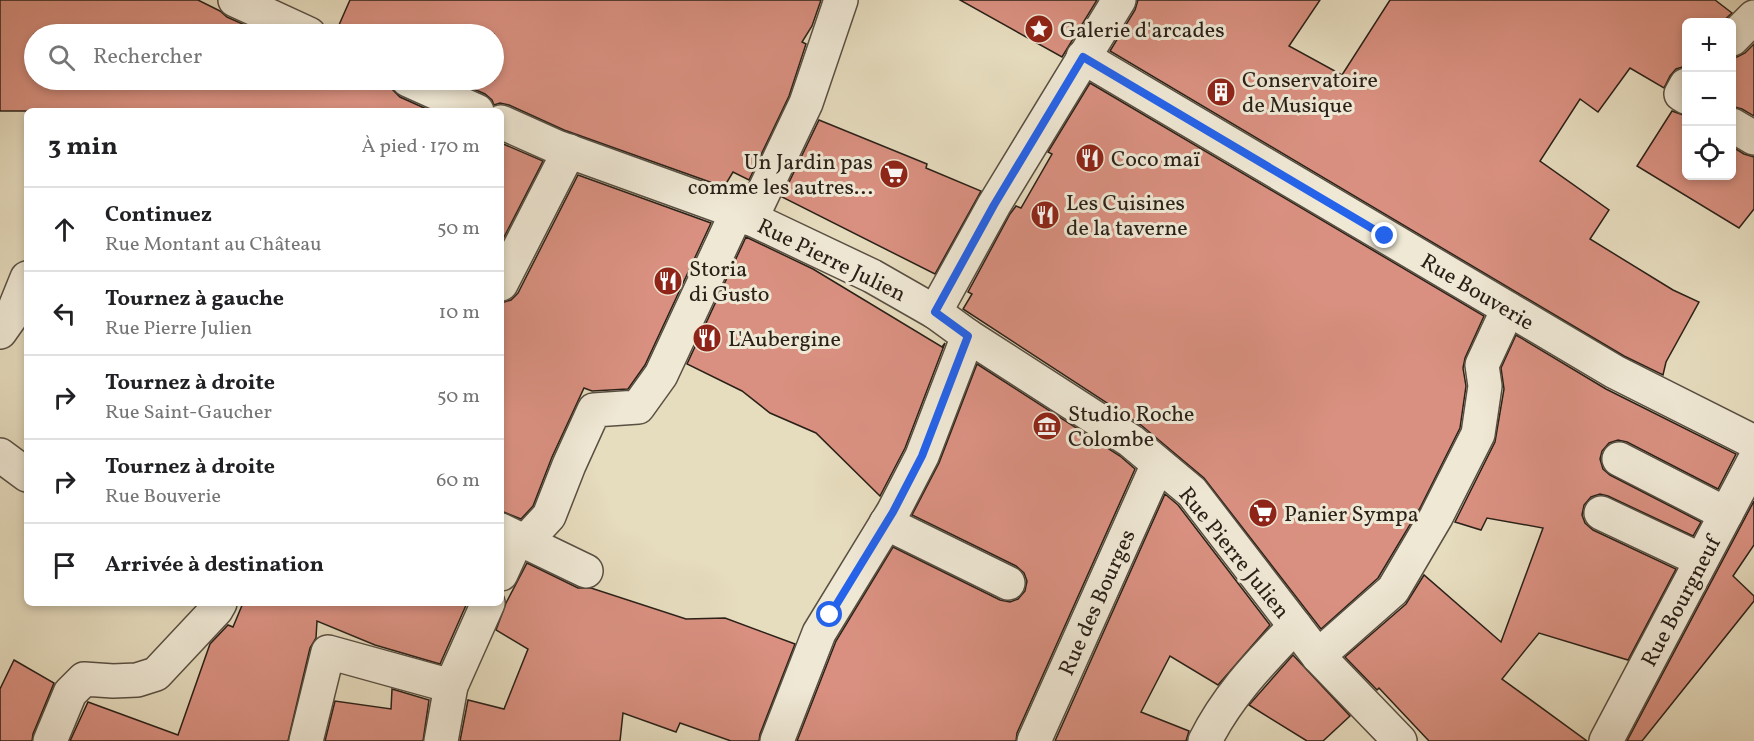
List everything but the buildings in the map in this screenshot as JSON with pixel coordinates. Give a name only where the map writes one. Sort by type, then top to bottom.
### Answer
[{"type":"street","points":[[235,0],[287,24]]},
{"type":"street","points":[[504,565],[514,537],[549,516],[594,410],[638,407],[661,375],[744,215],[806,103],[841,0]]},
{"type":"street","points":[[935,312],[994,205],[1119,0]]},
{"type":"street","points":[[1736,34],[1754,17]]},
{"type":"street","name":"Rue Bouverie","points":[[1083,57],[1615,372],[1754,442]]},
{"type":"street","points":[[430,90],[470,108]]},
{"type":"street","name":"Rue Pierre Julien","points":[[504,123],[568,151],[744,215],[873,276],[935,312],[968,336],[1131,441],[1192,492],[1318,656],[1400,741]]},
{"type":"street","points":[[1734,126],[1754,138]]},
{"type":"street","points":[[504,278],[568,151]]},
{"type":"street","points":[[0,332],[12,315],[24,285]]},
{"type":"street","points":[[1318,656],[1393,590],[1436,517],[1478,434],[1485,386],[1482,365],[1508,309]]},
{"type":"street","points":[[777,741],[819,633],[886,523],[922,456],[968,336]]},
{"type":"street","points":[[0,455],[24,473]]},
{"type":"street","points":[[1618,459],[1726,513]]},
{"type":"street","name":"Rue Bourgneuf","points":[[1606,741],[1754,461]]},
{"type":"street","name":"Rue des Bourges","points":[[1034,741],[1158,464]]},
{"type":"street","points":[[1600,513],[1701,561]]},
{"type":"street","points":[[886,523],[1008,583]]},
{"type":"street","points":[[514,537],[586,571]]},
{"type":"street","points":[[441,741],[451,686],[487,606]]},
{"type":"street","points":[[50,741],[70,693],[84,679],[136,680],[156,674],[218,607]]},
{"type":"street","points":[[1205,741],[1219,714],[1252,672],[1294,626]]},
{"type":"street","points":[[306,741],[328,652],[451,686]]},
{"type":"place","name":"Galerie d'arcades","points":[[1039,29]]},
{"type":"place","name":"Conservatoire de Musique","points":[[1221,92]]},
{"type":"place","name":"Coco maï","points":[[1090,158]]},
{"type":"place","name":"Un Jardin pas comme les autres...","points":[[894,174]]},
{"type":"place","name":"Les Cuisines de la taverne","points":[[1045,215]]},
{"type":"place","name":"Storia di Gusto","points":[[668,281]]},
{"type":"place","name":"L'Aubergine","points":[[707,338]]},
{"type":"place","name":"Studio Roche Colombe","points":[[1047,426]]},
{"type":"place","name":"Panier Sympa","points":[[1263,513]]},
{"type":"route","points":[[830,615],[893,512],[922,456],[968,336],[935,312],[994,205],[1083,57],[1385,236]]}]
